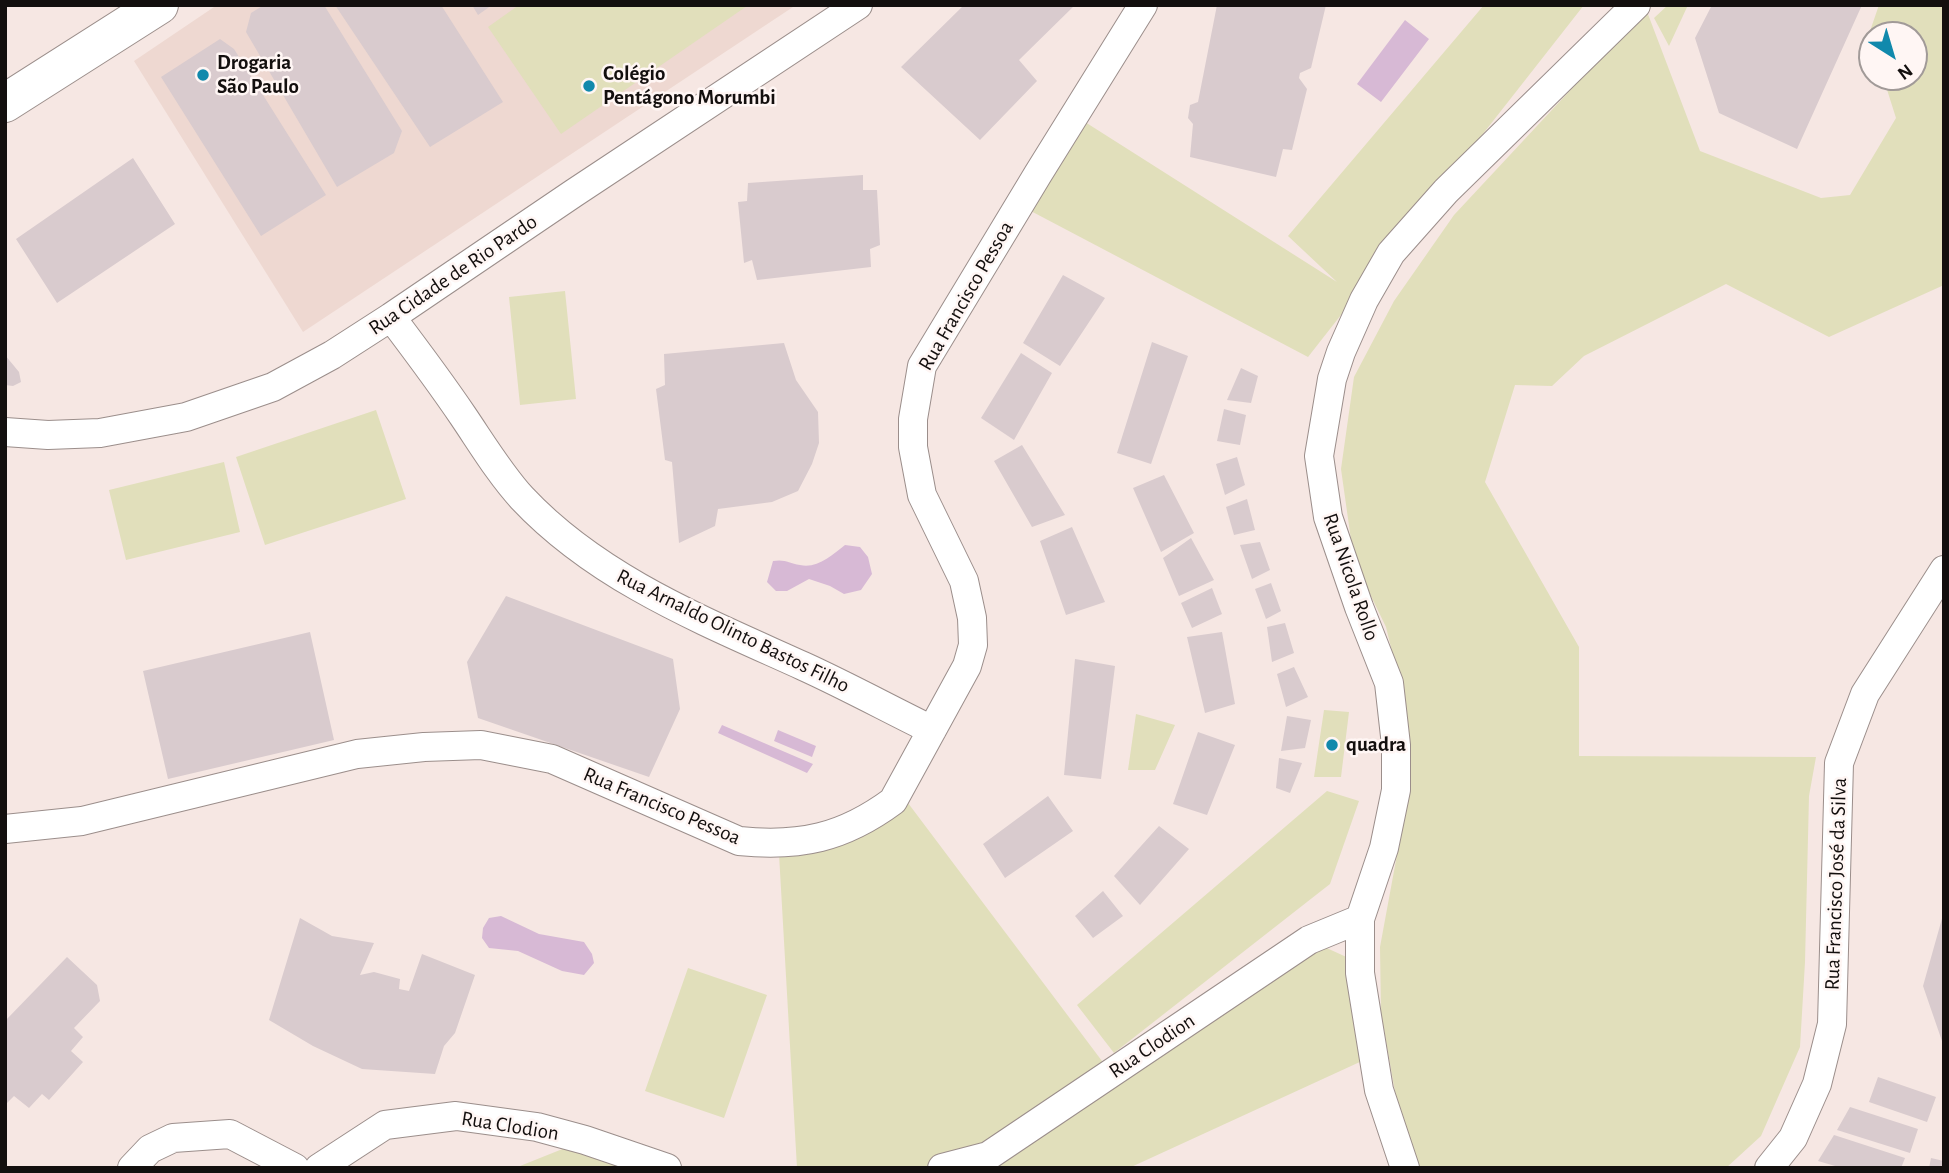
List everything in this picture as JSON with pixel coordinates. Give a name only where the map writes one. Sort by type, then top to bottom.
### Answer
[{"type":"main road","points":[[5,103],[159,5]]},
{"type":"street","name":"Rua Cidade de Rio Pardo","points":[[5,432],[48,435],[100,433],[186,417],[273,387],[332,355],[391,317],[858,5]]},
{"type":"street","name":"Rua Francisco Pessoa","points":[[5,829],[82,821],[357,754],[424,747],[481,745],[552,759],[739,841],[763,843],[821,839],[848,828],[893,801],[967,666],[973,645],[972,618],[964,581],[922,495],[913,447],[913,419],[922,366],[1143,5]]},
{"type":"street","name":"Rua Nicola Rollo","points":[[1405,1168],[1380,1090],[1360,973],[1360,919],[1387,836],[1396,790],[1396,745],[1389,683],[1328,517],[1318,456],[1332,379],[1364,300],[1391,253],[1446,191],[1636,5]]},
{"type":"street","name":"Rua Arnaldo Olinto Bastos Filho","points":[[391,317],[522,498],[590,558],[649,593],[845,685],[932,730]]},
{"type":"street","name":"Rua Francisco José da Silva","points":[[1769,1168],[1793,1138],[1817,1084],[1832,1024],[1839,763],[1865,694],[1944,570]]},
{"type":"street","name":"Rua Clodion","points":[[942,1168],[988,1156],[1309,940],[1360,919]]},
{"type":"street","name":"Rua Clodion","points":[[319,1168],[384,1125],[456,1116],[537,1127],[667,1168]]},
{"type":"street","points":[[132,1168],[149,1149],[173,1138],[230,1135],[295,1168]]},
{"type":"shaded area","points":[[217,5],[796,5],[303,332],[134,61]]},
{"type":"shaded area","name":"Colégio Pentágono Morumbi","points":[[519,5],[747,6],[561,134],[488,27]]},
{"type":"shaded area","points":[[1484,5],[1584,5],[1308,357],[1027,209],[1085,122],[1337,282],[1288,236]]},
{"type":"shaded area","points":[[1668,5],[1688,5],[1669,46],[1654,18]]},
{"type":"shaded area","points":[[1879,5],[1944,5],[1944,285],[1829,337],[1726,284],[1584,356],[1552,386],[1515,385],[1485,482],[1579,647],[1579,756],[1816,757],[1809,796],[1800,1047],[1761,1136],[1726,1168],[1419,1168],[1395,1092],[1381,1013],[1380,947],[1406,806],[1406,709],[1386,627],[1354,561],[1341,469],[1354,377],[1394,301],[1454,215],[1646,9],[1700,151],[1821,198],[1850,195],[1896,118],[1887,91],[1928,91],[1928,21],[1873,21]]},
{"type":"shaded area","points":[[1405,20],[1429,39],[1381,102],[1357,84]]},
{"type":"shaded area","points":[[565,291],[576,399],[520,405],[509,297]]},
{"type":"shaded area","points":[[376,410],[406,499],[265,545],[236,457]]},
{"type":"shaded area","points":[[224,462],[240,532],[126,560],[109,490]]},
{"type":"shaded area","points":[[845,545],[860,547],[868,557],[872,574],[861,590],[844,594],[809,579],[787,591],[776,591],[767,582],[773,561],[812,565]]},
{"type":"shaded area","name":"quadra","points":[[1324,710],[1349,712],[1341,777],[1314,777]]},
{"type":"shaded area","points":[[1136,714],[1175,725],[1155,770],[1128,770]]},
{"type":"shaded area","points":[[722,725],[813,764],[807,773],[718,733]]},
{"type":"shaded area","points":[[778,730],[816,746],[812,757],[774,741]]},
{"type":"shaded area","points":[[899,791],[1111,1073],[1309,940],[1353,960],[1362,1061],[1129,1168],[797,1168],[779,854]]},
{"type":"shaded area","points":[[1327,791],[1359,801],[1330,884],[1114,1053],[1077,1005]]},
{"type":"shaded area","points":[[501,916],[539,934],[584,942],[594,963],[584,975],[562,971],[518,951],[489,948],[482,938],[483,928],[489,918]]},
{"type":"shaded area","points":[[688,968],[767,995],[724,1118],[645,1091]]},
{"type":"shaded area","points":[[585,1140],[667,1168],[515,1168]]},
{"type":"building","points":[[264,5],[324,5],[402,131],[394,153],[337,187],[246,32],[251,13]]},
{"type":"building","points":[[335,5],[441,5],[503,102],[430,147]]},
{"type":"building","points":[[472,5],[492,5],[478,15]]},
{"type":"building","points":[[964,5],[1075,5],[1019,60],[1037,81],[980,140],[901,67]]},
{"type":"building","points":[[1217,5],[1326,5],[1311,68],[1300,73],[1299,78],[1307,89],[1292,150],[1283,149],[1276,177],[1190,157],[1193,124],[1188,118],[1190,105],[1198,102]]},
{"type":"building","points":[[1712,5],[1862,5],[1797,149],[1719,113],[1695,38]]},
{"type":"building","points":[[220,39],[234,49],[326,195],[261,236],[161,77]]},
{"type":"building","points":[[133,158],[175,224],[57,303],[16,239]]},
{"type":"building","points":[[863,175],[863,190],[877,190],[880,245],[870,249],[871,267],[757,280],[752,260],[744,263],[738,202],[747,201],[748,183]]},
{"type":"building","points":[[1063,275],[1105,298],[1060,366],[1023,343]]},
{"type":"building","points":[[1152,342],[1188,356],[1151,464],[1117,453]]},
{"type":"building","points":[[784,343],[796,380],[818,412],[819,443],[798,491],[772,502],[718,509],[715,526],[679,543],[672,462],[665,460],[656,389],[665,385],[664,354]]},
{"type":"building","points":[[1021,353],[1052,373],[1014,440],[981,418]]},
{"type":"building","points":[[5,355],[19,372],[21,382],[13,386],[5,385]]},
{"type":"building","points":[[1241,368],[1258,376],[1251,403],[1227,400]]},
{"type":"building","points":[[1224,409],[1246,415],[1240,445],[1217,441]]},
{"type":"building","points":[[1022,445],[1065,515],[1032,527],[994,461]]},
{"type":"building","points":[[1237,457],[1245,485],[1225,495],[1216,464]]},
{"type":"building","points":[[1164,475],[1194,533],[1161,552],[1133,488]]},
{"type":"building","points":[[1247,499],[1255,530],[1234,535],[1226,507]]},
{"type":"building","points":[[1072,527],[1105,602],[1066,615],[1040,541]]},
{"type":"building","points":[[1191,538],[1214,580],[1179,596],[1163,558]]},
{"type":"building","points":[[1260,542],[1270,570],[1252,579],[1240,545]]},
{"type":"building","points":[[1271,583],[1281,611],[1266,619],[1255,589]]},
{"type":"building","points":[[1212,588],[1222,614],[1192,628],[1181,603]]},
{"type":"building","points":[[506,596],[673,659],[680,709],[649,777],[478,718],[467,662]]},
{"type":"building","points":[[1285,623],[1294,653],[1272,662],[1267,627]]},
{"type":"building","points":[[310,632],[334,740],[168,779],[143,671]]},
{"type":"building","points":[[1222,632],[1235,704],[1205,713],[1187,637]]},
{"type":"building","points":[[1075,659],[1115,666],[1101,779],[1064,775]]},
{"type":"building","points":[[1294,667],[1308,697],[1286,707],[1277,674]]},
{"type":"building","points":[[1287,716],[1311,720],[1305,748],[1281,751]]},
{"type":"building","points":[[1198,732],[1235,745],[1207,815],[1173,804]]},
{"type":"building","points":[[1279,758],[1302,763],[1290,793],[1276,788]]},
{"type":"building","points":[[1048,796],[1073,831],[1005,878],[983,844]]},
{"type":"building","points":[[1159,826],[1189,849],[1140,905],[1114,876]]},
{"type":"building","points":[[1103,891],[1123,916],[1093,938],[1075,916]]},
{"type":"building","points":[[1944,915],[1943,1044],[1923,986]]},
{"type":"building","points":[[300,918],[332,936],[374,943],[360,975],[374,972],[400,979],[399,989],[409,991],[422,954],[475,975],[455,1033],[444,1046],[435,1074],[362,1069],[313,1046],[269,1020]]},
{"type":"building","points":[[67,957],[97,985],[100,1001],[74,1028],[83,1037],[71,1051],[83,1062],[49,1100],[42,1094],[29,1108],[14,1096],[5,1105],[5,1021]]},
{"type":"building","points":[[1878,1077],[1936,1097],[1927,1122],[1869,1102]]},
{"type":"building","points":[[1850,1107],[1918,1129],[1910,1153],[1837,1130]]},
{"type":"building","points":[[1834,1135],[1905,1158],[1901,1168],[1842,1168],[1818,1161]]},
{"type":"building","points":[[1931,1158],[1944,1161],[1944,1168],[1929,1168]]},
{"type":"place","name":"Drogaria São Paulo","points":[[203,75]]},
{"type":"place","name":"Colégio Pentágono Morumbi","points":[[589,86]]},
{"type":"place","name":"quadra","points":[[1332,745]]}]
